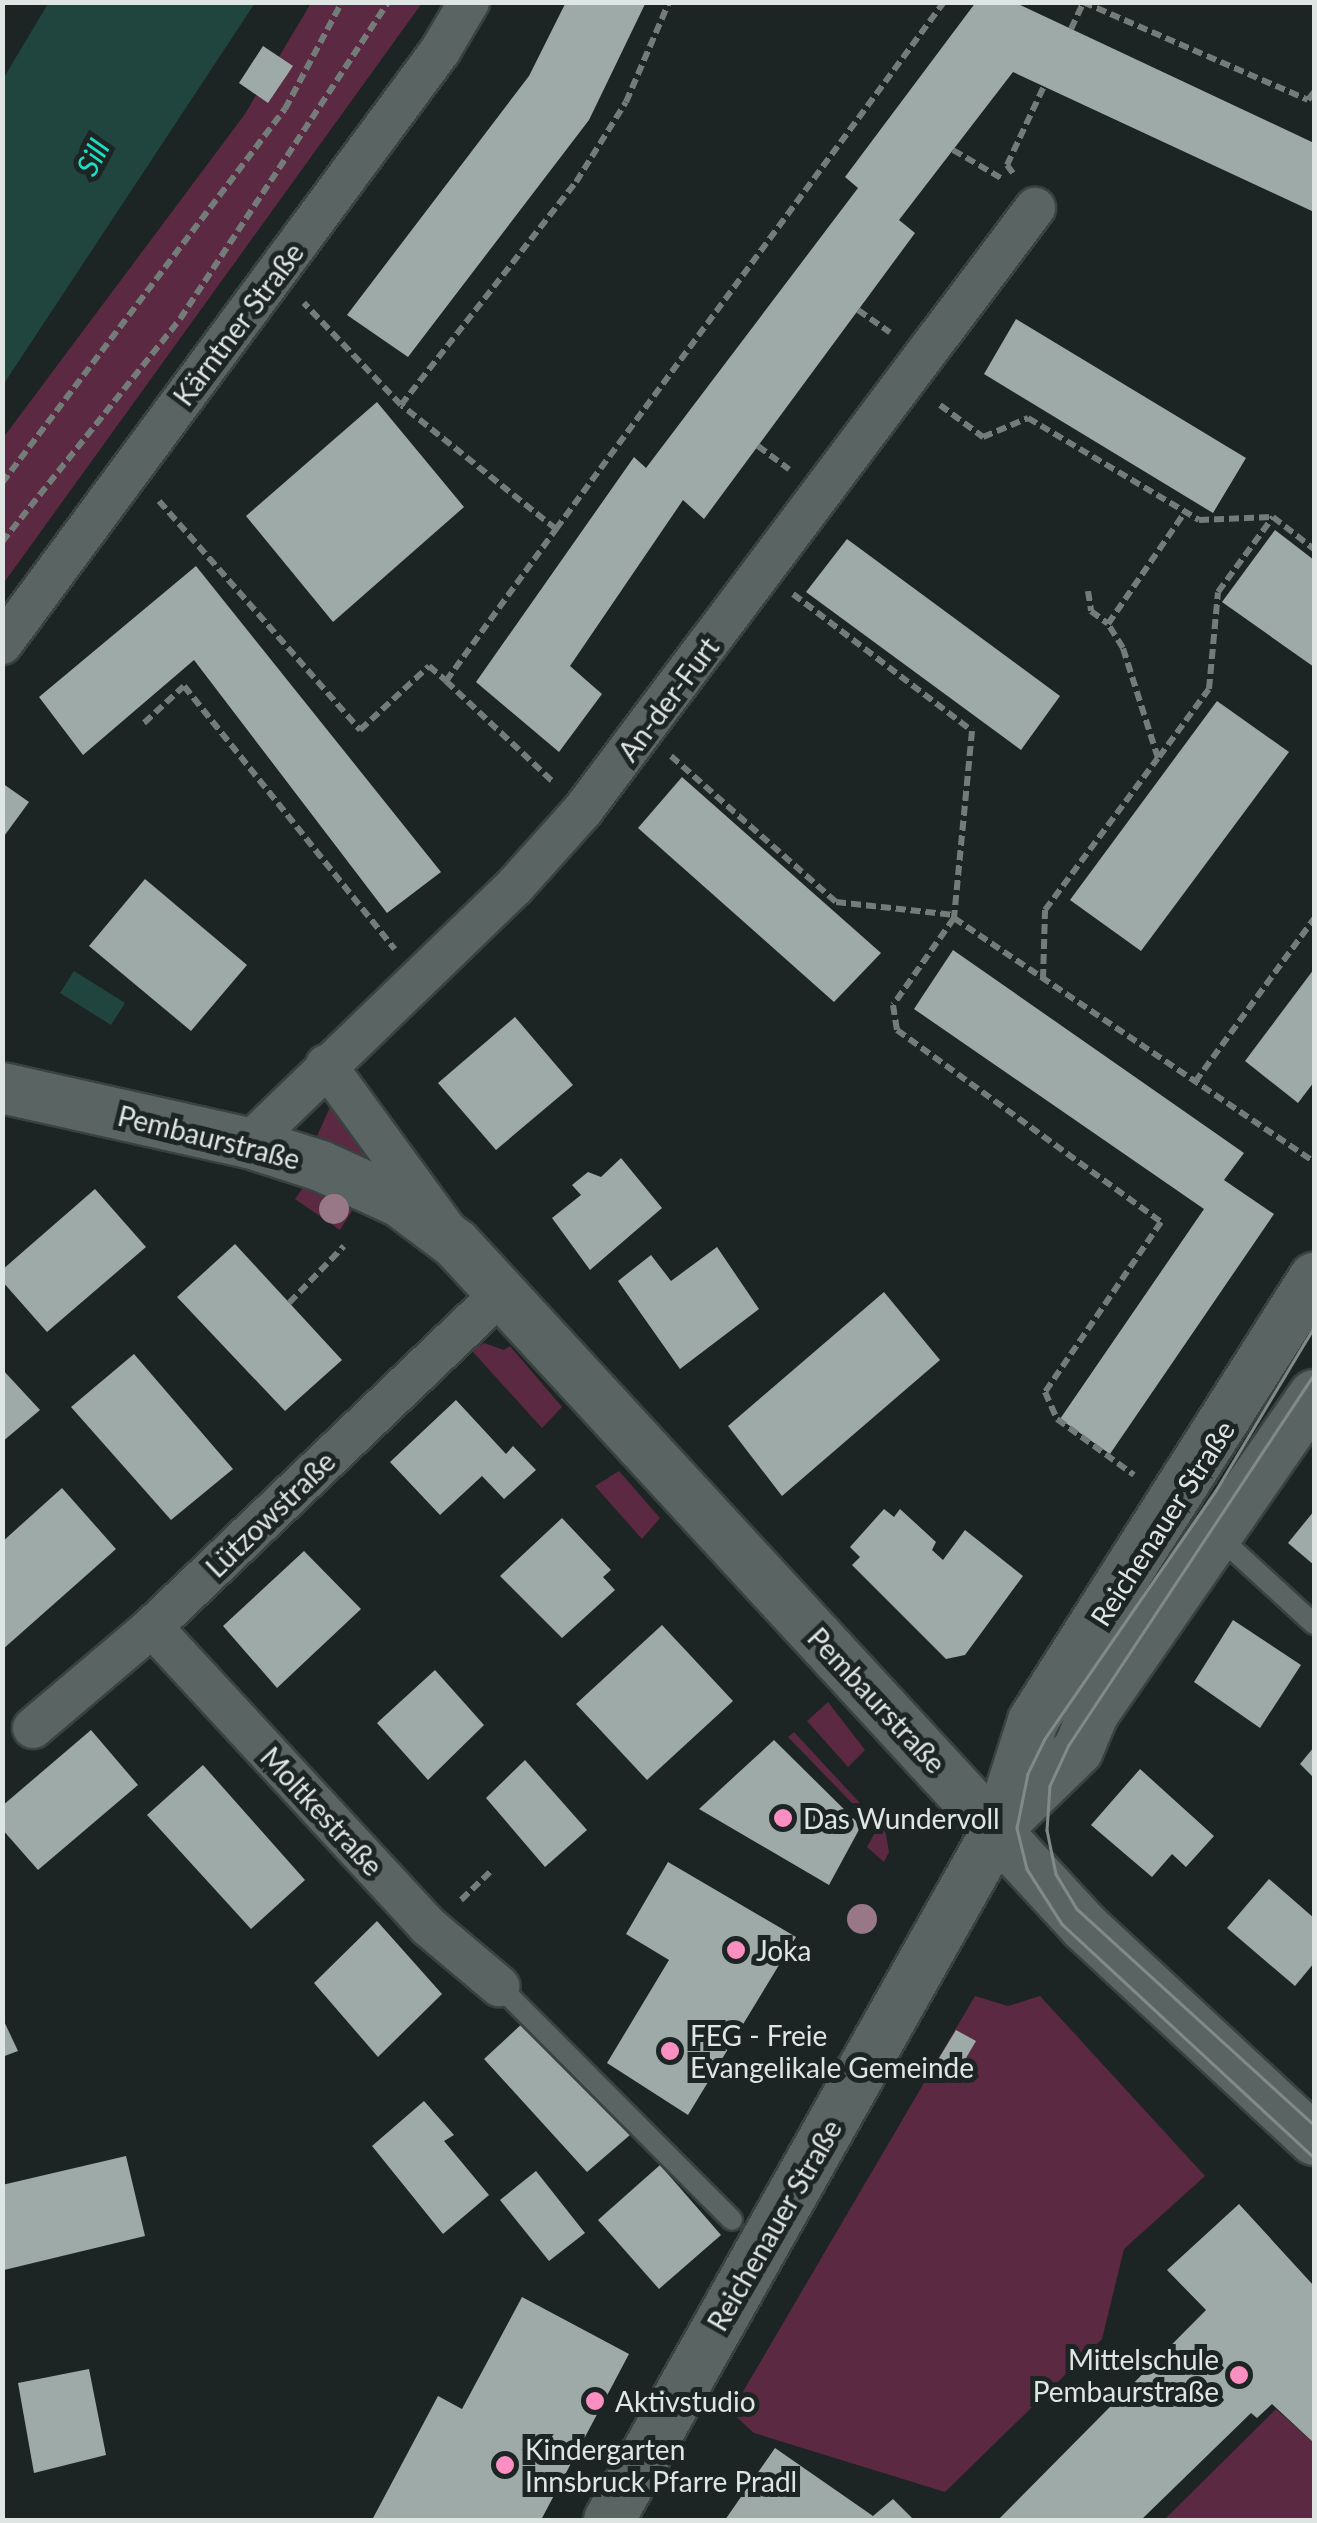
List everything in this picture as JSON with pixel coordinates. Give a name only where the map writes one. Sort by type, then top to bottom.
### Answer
[{"type":"street","name":"Kärntner Straße","points":[[2,644],[440,51],[469,2]]},
{"type":"street","name":"An-der-Furt","points":[[248,1143],[514,886],[583,810],[1035,208]]},
{"type":"street","name":"Pembaurstraße","points":[[326,1064],[416,1180],[456,1244]]},
{"type":"street","name":"Pembaurstraße","points":[[2,1088],[248,1143],[400,1202],[456,1244],[998,1827],[1085,1927],[1314,2140]]},
{"type":"street","name":"Reichenauer Straße","points":[[610,2520],[998,1827],[1033,1722],[1314,1278]]},
{"type":"street","name":"Lützowstraße","points":[[33,1728],[152,1627],[502,1292]]},
{"type":"street","name":"Reichenauer Straße","points":[[998,1827],[1078,1750],[1094,1714],[1314,1395]]},
{"type":"street","name":"Moltkestraße","points":[[152,1627],[429,1926],[499,1986]]},
{"type":"lane","points":[[1216,1535],[1314,1624]]},
{"type":"lane","points":[[499,1986],[732,2220]]},
{"type":"path","points":[[2,484],[285,109],[342,2]]},
{"type":"path","points":[[2,542],[180,319],[388,2]]},
{"type":"path","points":[[401,405],[576,182],[626,102],[669,2]]},
{"type":"path","points":[[446,681],[944,2]]},
{"type":"path","points":[[1071,29],[1083,3],[1308,100],[1314,92]]},
{"type":"path","points":[[1007,164],[1044,86]]},
{"type":"path","points":[[953,150],[1001,178]]},
{"type":"path","points":[[302,302],[401,405],[556,530]]},
{"type":"path","points":[[858,310],[892,334]]},
{"type":"path","points":[[935,401],[983,438],[1028,418],[1199,520],[1272,517],[1314,549]]},
{"type":"path","points":[[758,446],[790,470]]},
{"type":"path","points":[[155,498],[360,730],[429,666],[554,784]]},
{"type":"path","points":[[1108,624],[1184,512]]},
{"type":"path","points":[[1043,979],[1045,910],[1209,689],[1218,592],[1272,517]]},
{"type":"path","points":[[1088,590],[1091,610],[1108,624],[1122,648],[1158,758]]},
{"type":"path","points":[[790,591],[972,731],[954,917],[893,1004],[897,1030],[1160,1222],[1044,1392],[1057,1419],[1139,1479]]},
{"type":"path","points":[[144,723],[184,686],[394,946]]},
{"type":"path","points":[[668,754],[836,902],[954,917],[1314,1162]]},
{"type":"path","points":[[1196,1082],[1314,919]]},
{"type":"path","points":[[290,1303],[344,1246]]},
{"type":"shaded area","points":[[311,3],[422,3],[3,584],[3,438],[245,114]]},
{"type":"shaded area","points":[[331,1105],[373,1161],[317,1136]]},
{"type":"shaded area","points":[[305,1185],[355,1206],[340,1230],[295,1199]]},
{"type":"shaded area","points":[[484,1343],[504,1350],[510,1346],[562,1407],[542,1428],[472,1351]]},
{"type":"shaded area","points":[[619,1471],[660,1518],[642,1539],[595,1486]]},
{"type":"shaded area","points":[[828,1702],[865,1750],[848,1767],[807,1721]]},
{"type":"shaded area","points":[[794,1732],[885,1830],[889,1852],[884,1862],[867,1847],[877,1829],[788,1737]]},
{"type":"shaded area","points":[[975,1996],[1008,2006],[1040,1996],[1205,2176],[1124,2249],[1102,2339],[945,2492],[754,2433],[731,2412]]},
{"type":"shaded area","points":[[1276,2409],[1314,2443],[1314,2520],[1164,2520]]},
{"type":"water","name":"Sill","points":[[49,2],[255,3],[3,385],[3,79]]},
{"type":"water","points":[[74,971],[125,1003],[111,1025],[60,993]]},
{"type":"building","points":[[566,2],[646,2],[589,120],[408,357],[347,315],[529,76]]},
{"type":"building","points":[[976,2],[1014,2],[1314,143],[1314,212],[1013,72],[899,220],[915,233],[704,519],[683,500],[570,666],[602,694],[559,752],[476,682],[634,457],[646,468],[858,188],[845,177]]},
{"type":"building","points":[[263,46],[293,66],[268,103],[239,83]]},
{"type":"building","points":[[1016,319],[1246,458],[1213,513],[984,374]]},
{"type":"building","points":[[377,402],[464,507],[333,622],[246,516]]},
{"type":"building","points":[[1275,530],[1314,560],[1314,667],[1222,602]]},
{"type":"building","points":[[847,539],[1060,696],[1021,750],[806,592]]},
{"type":"building","points":[[196,566],[441,872],[387,913],[194,660],[83,755],[39,697]]},
{"type":"building","points":[[1217,701],[1289,752],[1141,951],[1070,900]]},
{"type":"building","points":[[682,777],[881,953],[834,1002],[638,828]]},
{"type":"building","points":[[2,783],[29,802],[2,839]]},
{"type":"building","points":[[145,879],[247,965],[191,1031],[89,946]]},
{"type":"building","points":[[953,950],[1244,1153],[1224,1180],[1274,1214],[1110,1454],[1060,1419],[1204,1209],[914,1009]]},
{"type":"building","points":[[1314,969],[1314,1082],[1298,1103],[1245,1061]]},
{"type":"building","points":[[515,1017],[573,1085],[496,1150],[438,1083]]},
{"type":"building","points":[[621,1158],[662,1208],[590,1270],[552,1218],[581,1195],[572,1185],[588,1172],[601,1177]]},
{"type":"building","points":[[95,1189],[146,1247],[47,1332],[2,1281],[2,1270]]},
{"type":"building","points":[[235,1244],[342,1360],[285,1411],[177,1297]]},
{"type":"building","points":[[717,1247],[759,1309],[680,1369],[618,1281],[651,1255],[671,1281]]},
{"type":"building","points":[[884,1292],[940,1360],[782,1496],[728,1426]]},
{"type":"building","points":[[134,1354],[233,1469],[171,1520],[71,1407]]},
{"type":"building","points":[[2,1369],[40,1410],[2,1442]]},
{"type":"building","points":[[456,1400],[506,1454],[513,1446],[536,1470],[504,1499],[482,1476],[440,1515],[390,1462]]},
{"type":"building","points":[[62,1488],[116,1549],[2,1650],[2,1542]]},
{"type":"building","points":[[884,1509],[894,1517],[900,1509],[936,1542],[932,1550],[943,1560],[965,1530],[1023,1576],[965,1655],[946,1659],[852,1565],[860,1557],[850,1547]]},
{"type":"building","points":[[1314,1511],[1314,1565],[1288,1543]]},
{"type":"building","points":[[562,1518],[611,1570],[603,1577],[615,1590],[562,1638],[500,1576]]},
{"type":"building","points":[[304,1551],[361,1609],[277,1688],[223,1626]]},
{"type":"building","points":[[1233,1620],[1301,1665],[1260,1728],[1194,1682]]},
{"type":"building","points":[[662,1625],[733,1701],[647,1780],[576,1704]]},
{"type":"building","points":[[435,1670],[484,1725],[428,1780],[377,1723]]},
{"type":"building","points":[[91,1730],[138,1785],[38,1870],[2,1829],[2,1806]]},
{"type":"building","name":"Das Wundervoll","points":[[774,1740],[861,1826],[829,1885],[699,1809]]},
{"type":"building","points":[[1314,1747],[1314,1778],[1300,1764]]},
{"type":"building","points":[[525,1760],[587,1830],[545,1867],[486,1798]]},
{"type":"building","points":[[203,1765],[305,1880],[251,1929],[147,1815]]},
{"type":"building","points":[[1140,1769],[1214,1836],[1186,1867],[1172,1854],[1152,1877],[1091,1825]]},
{"type":"building","points":[[668,1862],[796,1937],[688,2115],[607,2063],[669,1960],[626,1934]]},
{"type":"building","points":[[1269,1879],[1314,1918],[1314,1963],[1295,1986],[1227,1928]]},
{"type":"building","points":[[377,1921],[442,1994],[378,2057],[314,1983]]},
{"type":"building","points":[[2,2017],[18,2051],[2,2057]]},
{"type":"building","points":[[525,2021],[630,2135],[587,2172],[484,2059]]},
{"type":"building","points":[[956,2030],[976,2041],[956,2075],[936,2063]]},
{"type":"building","points":[[424,2101],[454,2135],[444,2141],[489,2195],[443,2234],[372,2146]]},
{"type":"building","points":[[126,2156],[145,2236],[4,2270],[2,2185]]},
{"type":"building","points":[[660,2165],[721,2235],[659,2289],[598,2220]]},
{"type":"building","points":[[536,2171],[585,2233],[549,2261],[500,2200]]},
{"type":"building","points":[[1239,2204],[1314,2286],[1314,2443],[1272,2404],[1257,2418],[1251,2413],[1141,2520],[998,2520],[1206,2310],[1167,2270]]},
{"type":"building","points":[[522,2297],[629,2354],[541,2520],[372,2520],[438,2396],[462,2409]]},
{"type":"building","points":[[89,2369],[106,2455],[34,2473],[18,2383]]},
{"type":"building","points":[[775,2448],[873,2516],[893,2499],[914,2520],[725,2520]]},
{"type":"tram line","points":[[1314,1328],[1216,1491],[1045,1739],[1028,1774],[1017,1828],[1027,1869],[1062,1924],[1314,2157]]},
{"type":"tram line","points":[[1314,1375],[1069,1745],[1050,1786],[1047,1830],[1056,1874],[1077,1909],[1314,2125]]},
{"type":"place","name":"Das Wundervoll","points":[[783,1818]]},
{"type":"place","name":"Joka","points":[[736,1950]]},
{"type":"place","name":"FEG - Freie Evangelikale Gemeinde","points":[[670,2051]]},
{"type":"place","name":"Mittelschule Pembaurstraße","points":[[1239,2375]]},
{"type":"place","name":"Aktivstudio","points":[[595,2401]]},
{"type":"place","name":"Kindergarten Innsbruck Pfarre Pradl","points":[[505,2465]]}]
